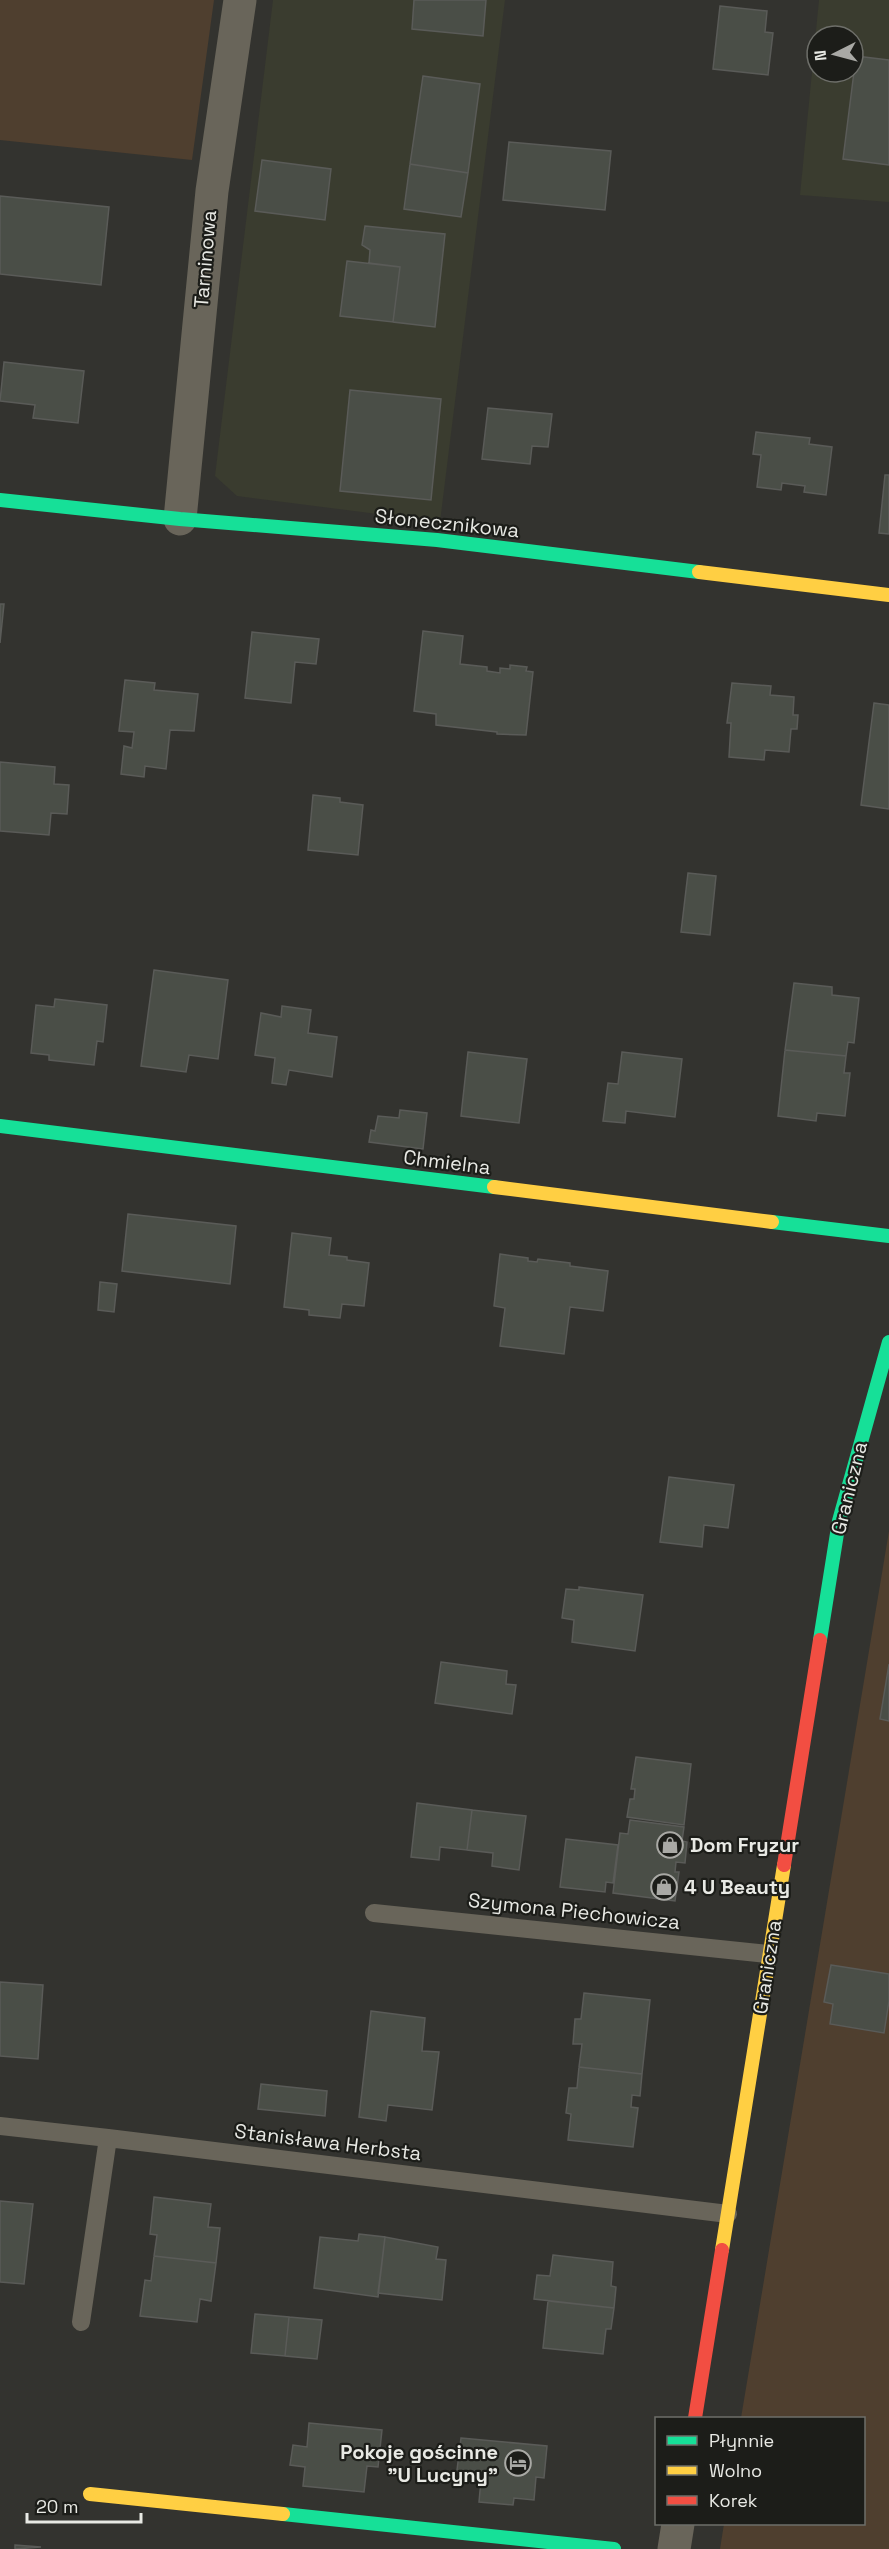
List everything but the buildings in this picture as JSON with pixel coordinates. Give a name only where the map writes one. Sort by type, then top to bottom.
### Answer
[{"type":"street","name":"Tarninowa","points":[[180,519],[212,191],[240,0]]},
{"type":"street","name":"Słonecznikowa","points":[[0,500],[180,519],[437,540],[889,595]]},
{"type":"street","name":"Chmielna","points":[[0,1126],[889,1236]]},
{"type":"street","name":"Graniczna","points":[[695,2417],[839,1521],[889,1342]]},
{"type":"street","points":[[90,2494],[614,2549]]},
{"type":"street","points":[[674,2549],[678,2525]]},
{"type":"lane","name":"Szymona Piechowicza","points":[[374,1913],[768,1954]]},
{"type":"lane","name":"Stanisława Herbsta","points":[[0,2126],[728,2214]]},
{"type":"lane","points":[[81,2322],[108,2138]]},
{"type":"shaded area","points":[[0,0],[214,0],[192,160],[0,140]]},
{"type":"shaded area","points":[[273,0],[505,0],[440,522],[237,496],[215,476]]},
{"type":"shaded area","points":[[819,0],[889,0],[889,202],[800,195],[811,84],[865,84],[865,24],[817,24]]},
{"type":"shaded area","points":[[889,1531],[889,2549],[720,2549],[724,2525],[865,2525],[865,2417],[741,2417]]},
{"type":"traffic: fast","points":[[0,500],[180,519],[437,540],[699,572]]},
{"type":"traffic: fast","points":[[0,1126],[494,1187]]},
{"type":"traffic: fast","points":[[772,1222],[889,1236]]},
{"type":"traffic: fast","points":[[820,1640],[839,1521],[889,1342]]},
{"type":"traffic: fast","points":[[283,2514],[614,2549]]},
{"type":"traffic: slow","points":[[699,572],[889,595]]},
{"type":"traffic: slow","points":[[494,1187],[772,1222]]},
{"type":"traffic: slow","points":[[722,2250],[784,1865]]},
{"type":"traffic: slow","points":[[90,2494],[283,2514]]},
{"type":"traffic: jam","points":[[784,1865],[820,1640]]},
{"type":"traffic: jam","points":[[695,2417],[722,2250]]},
{"type":"place","name":"Dom Fryzur","points":[[670,1845]]},
{"type":"place","name":"4 U Beauty","points":[[664,1887]]},
{"type":"place","name":"Pokoje gościnne \"U Lucyny\"","points":[[518,2463]]}]
